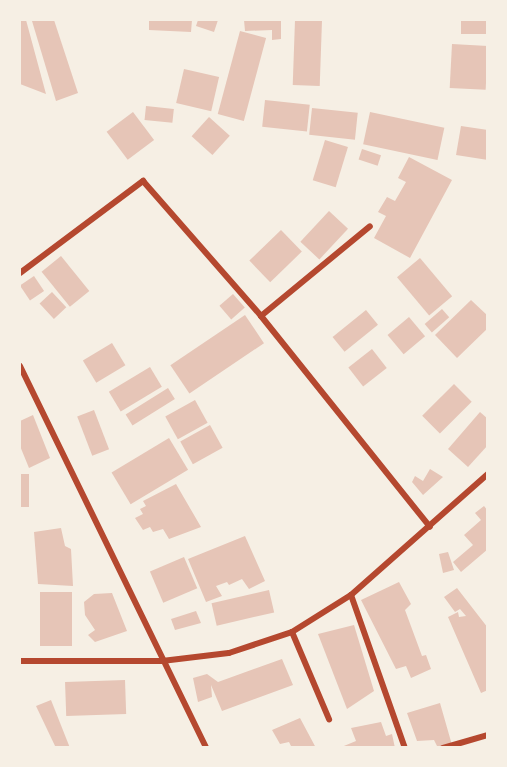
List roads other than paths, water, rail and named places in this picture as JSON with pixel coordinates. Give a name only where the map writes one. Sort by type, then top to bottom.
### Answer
[{"type":"street","points":[[20,273],[143,181],[261,316],[430,527]]},
{"type":"street","points":[[261,316],[370,226]]},
{"type":"street","points":[[20,366],[162,661],[206,747]]},
{"type":"street","points":[[20,662],[162,661],[229,653],[292,632],[351,595],[485,476],[488,487]]},
{"type":"street","points":[[351,595],[405,747]]},
{"type":"street","points":[[292,632],[329,719]]},
{"type":"street","points":[[443,747],[488,735]]}]
